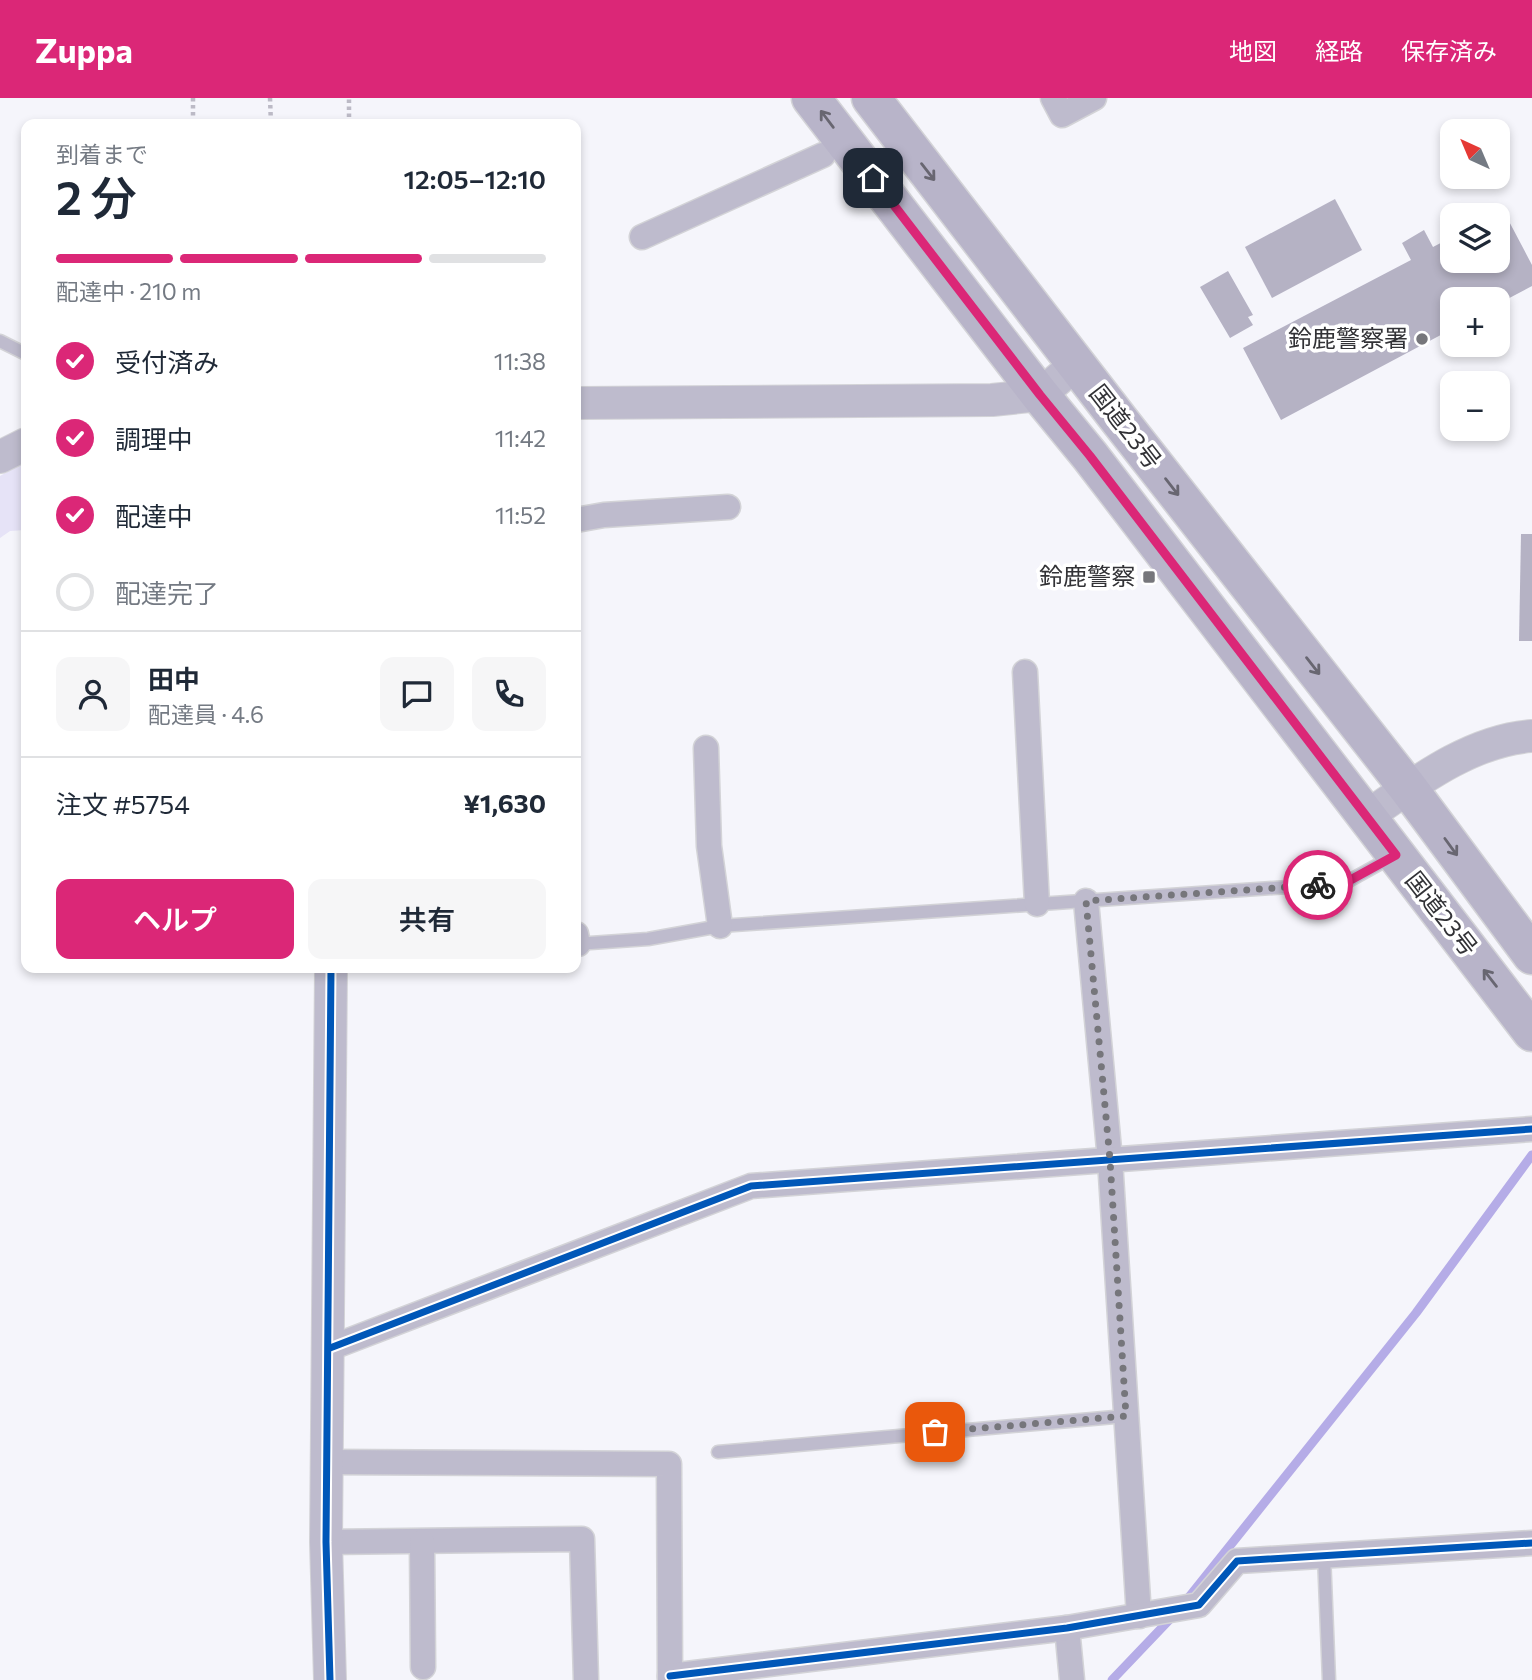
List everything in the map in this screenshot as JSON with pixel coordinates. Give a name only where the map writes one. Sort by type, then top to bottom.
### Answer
[{"type":"highway","name":"国道23号","points":[[811,98],[1532,1032]]},
{"type":"highway","name":"国道23号","points":[[872,98],[1408,788],[1532,956]]},
{"type":"street","points":[[1053,98],[1062,115],[1094,98]]},
{"type":"street","points":[[642,236],[823,155]]},
{"type":"street","points":[[581,403],[992,400],[1040,395],[1076,363]]},
{"type":"street","points":[[0,457],[21,446]]},
{"type":"street","points":[[581,519],[604,515],[727,507]]},
{"type":"street","points":[[1025,672],[1037,905]]},
{"type":"street","points":[[1366,817],[1408,788],[1466,755],[1507,738],[1532,736]]},
{"type":"street","points":[[706,748],[709,846],[720,926]]},
{"type":"street","points":[[1086,901],[1110,1160],[1126,1416],[1149,1614]]},
{"type":"street","points":[[330,1680],[326,1542],[330,1348],[331,973]]},
{"type":"street","points":[[330,1348],[751,1186],[1532,1129]]},
{"type":"street","points":[[328,1462],[668,1464],[670,1678],[1067,1628],[1199,1605],[1237,1561],[1532,1543]]},
{"type":"street","points":[[326,1542],[582,1539],[586,1680]]},
{"type":"street","points":[[422,1542],[423,1667]]},
{"type":"street","points":[[1067,1628],[1072,1680]]},
{"type":"lane","points":[[0,341],[21,352]]},
{"type":"lane","points":[[581,941],[648,939],[720,926],[1345,883],[1396,855]]},
{"type":"lane","points":[[718,1452],[1126,1416]]},
{"type":"lane","points":[[1324,1555],[1329,1680]]},
{"type":"path","points":[[193,98],[194,119]]},
{"type":"path","points":[[271,98],[271,119]]},
{"type":"path","points":[[349,98],[349,119]]},
{"type":"shaded area","points":[[21,465],[21,530],[10,531],[0,538],[0,476]]},
{"type":"building","points":[[1335,199],[1362,250],[1272,298],[1245,247]]},
{"type":"building","name":"鈴鹿警察署","points":[[1510,223],[1532,265],[1532,286],[1510,298],[1510,287],[1440,287],[1440,335],[1281,420],[1243,348],[1411,260],[1402,243],[1424,230],[1433,247],[1440,243],[1440,273],[1510,273]]},
{"type":"building","points":[[1228,271],[1253,315],[1248,317],[1253,325],[1230,338],[1200,287]]},
{"type":"building","points":[[1521,534],[1532,534],[1532,641],[1519,641]]},
{"type":"waterway","points":[[1185,1602],[1416,1313],[1532,1155]]},
{"type":"waterway","points":[[1112,1680],[1174,1615]]},
{"type":"cycle path","points":[[330,1680],[326,1542],[331,973]]},
{"type":"cycle path","points":[[330,1348],[751,1186],[1532,1129]]},
{"type":"cycle path","points":[[670,1676],[1067,1628],[1199,1605],[1237,1561],[1532,1543]]},
{"type":"way so far","points":[[935,1432],[1126,1416],[1110,1160],[1086,901],[1318,885]]},
{"type":"place","name":"鈴鹿警察署","points":[[1422,339]]},
{"type":"place","name":"鈴鹿警察","points":[[1149,577]]},
{"type":"route","points":[[873,178],[1396,855],[1345,883],[1318,885]]}]
